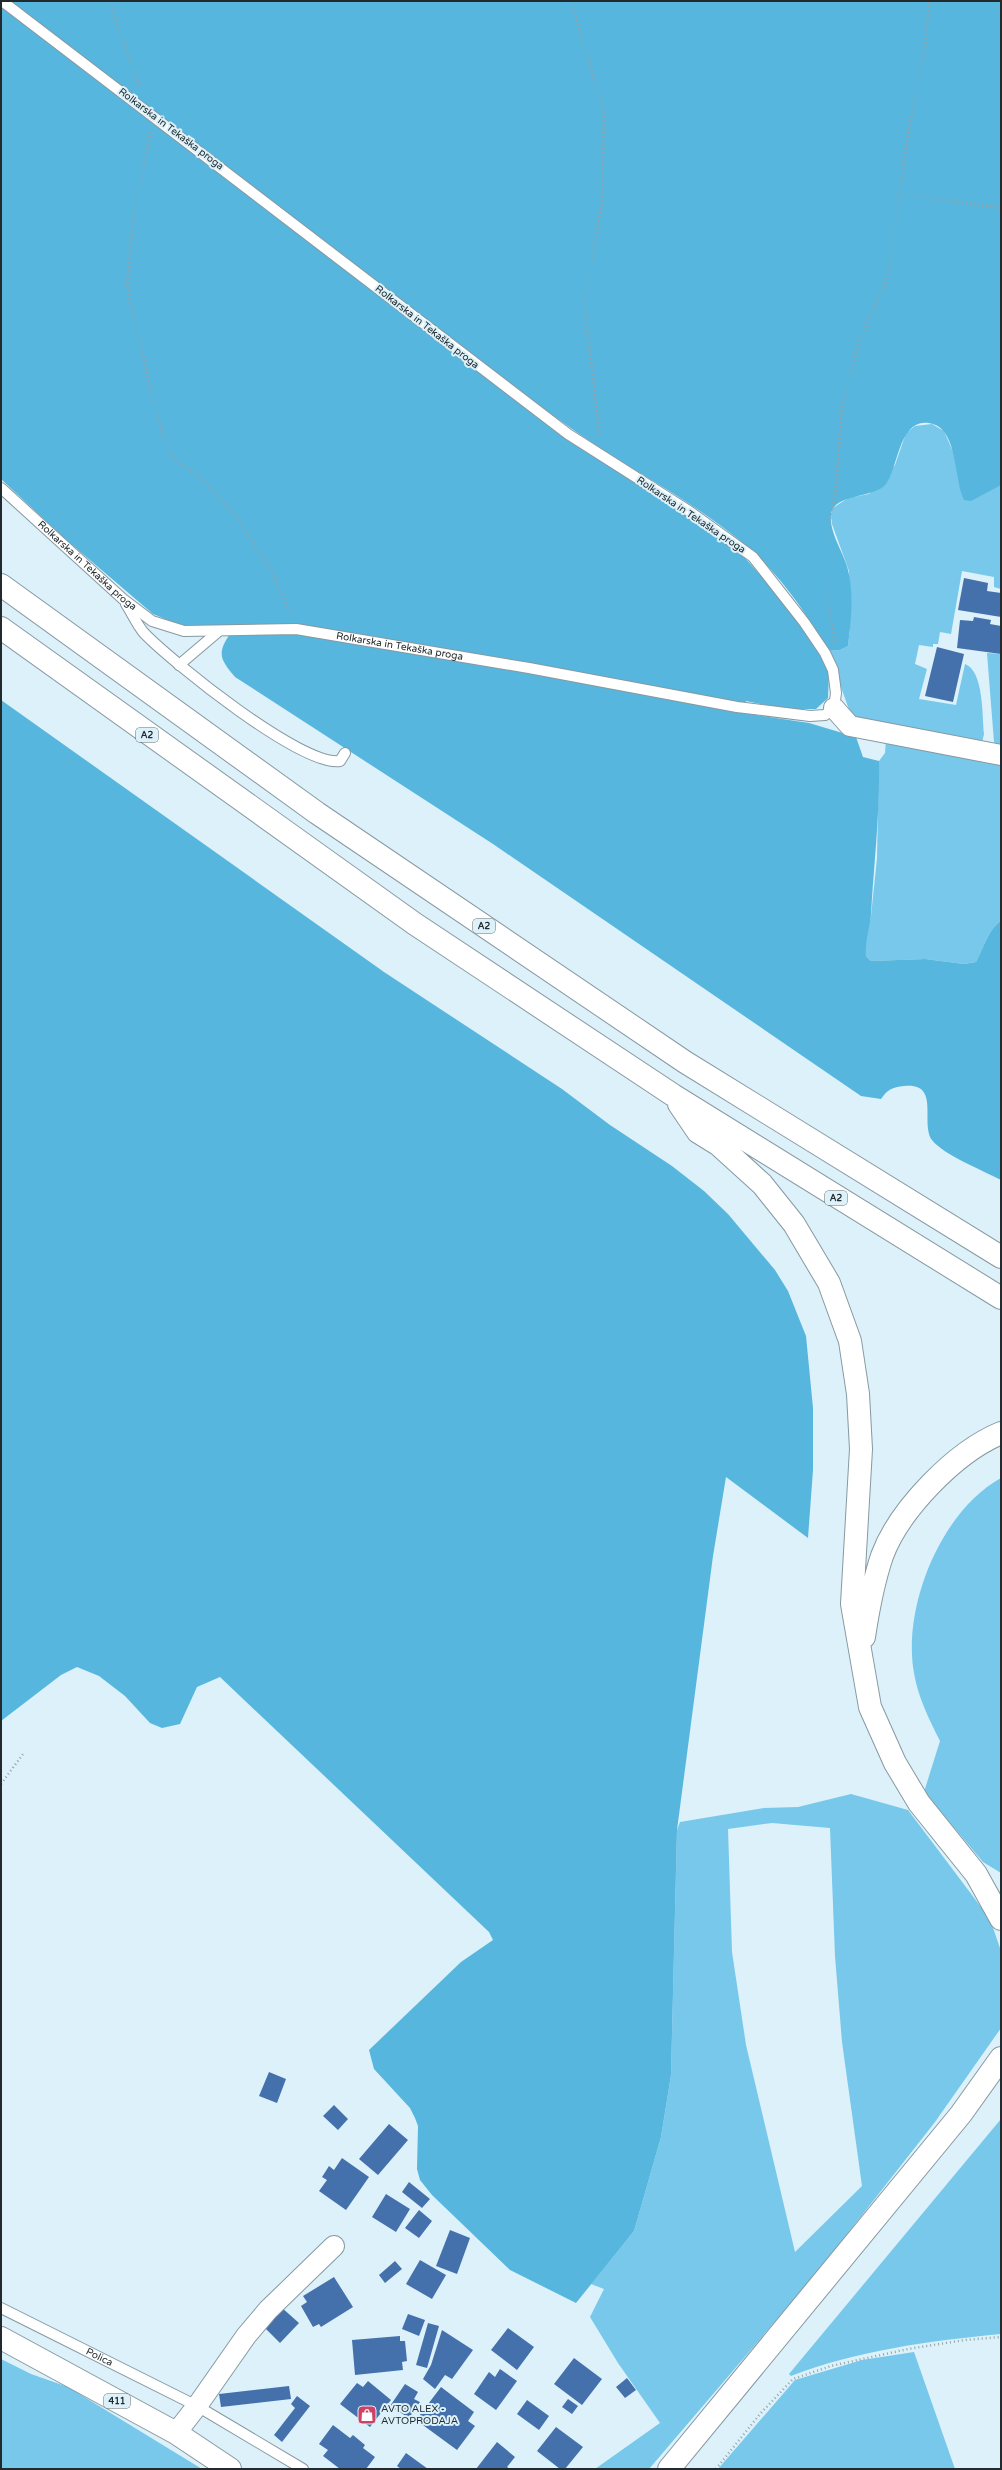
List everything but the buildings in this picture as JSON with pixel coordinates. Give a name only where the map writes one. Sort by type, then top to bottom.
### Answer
[{"type":"main road","name":"A2","points":[[1,585],[317,814],[659,1044],[1001,1257]]},
{"type":"main road","name":"A2","points":[[1,628],[409,920],[673,1095],[1001,1298]]},
{"type":"main road","points":[[673,1095],[698,1132],[719,1145],[762,1184],[794,1224],[829,1283],[850,1341],[858,1394],[861,1449],[852,1604],[870,1707],[895,1763],[919,1803],[976,1874],[1001,1919]]},
{"type":"main road","points":[[861,1658],[869,1602],[883,1555],[902,1521],[931,1482],[960,1458],[1001,1433]]},
{"type":"main road","points":[[976,1874],[1001,1892]]},
{"type":"main road","points":[[669,2469],[961,2114],[1001,2058]]},
{"type":"main road","name":"411","points":[[1,2338],[176,2433],[230,2469]]},
{"type":"street","points":[[834,708],[850,726],[1001,754]]},
{"type":"street","points":[[176,2433],[197,2406],[246,2336],[268,2310],[334,2246]]},
{"type":"lane","name":"Rolkarska in Tekaška proga","points":[[1,488],[123,599],[152,621],[184,631],[296,629],[529,668],[737,707],[810,716],[825,715],[834,708],[836,693],[833,670],[825,653],[804,622],[752,557],[689,512],[568,434],[458,351],[153,115],[2,1]]},
{"type":"lane","points":[[123,599],[143,632],[179,666],[230,706],[298,747],[335,761],[340,760],[345,753]]},
{"type":"lane","points":[[179,666],[219,631]]},
{"type":"lane","name":"Polica","points":[[1,2308],[197,2406],[303,2469]]},
{"type":"path","points":[[109,1],[139,85],[153,115],[133,223],[127,286],[157,417],[172,458],[202,479],[237,517],[273,574],[296,629]]},
{"type":"path","points":[[570,1],[604,112],[602,202],[584,305],[603,456]]},
{"type":"path","points":[[835,644],[827,600],[824,551],[836,489],[842,407],[859,341],[888,276],[899,193],[925,48],[929,1]]},
{"type":"path","points":[[899,193],[1001,208]]},
{"type":"path","points":[[1,1784],[23,1754]]},
{"type":"path","points":[[716,2469],[760,2414],[793,2379],[831,2366],[908,2349],[965,2340],[1001,2337]]},
{"type":"shaded area","points":[[1,1],[1001,1],[1001,485],[971,501],[964,500],[958,481],[951,446],[947,436],[941,428],[933,424],[922,423],[913,427],[907,434],[886,484],[873,492],[846,499],[833,508],[831,515],[832,529],[846,563],[851,588],[851,618],[848,646],[840,650],[828,651],[812,624],[784,585],[751,550],[716,522],[589,441],[492,371],[486,378],[562,435],[705,528],[746,559],[774,591],[821,653],[829,674],[828,698],[816,709],[785,709],[746,701],[743,713],[809,723],[856,737],[863,757],[879,761],[879,800],[871,914],[866,944],[866,956],[871,961],[925,959],[964,964],[976,962],[993,929],[1001,921],[1001,1180],[945,1151],[932,1140],[929,1133],[926,1097],[922,1090],[915,1086],[904,1086],[896,1087],[890,1090],[885,1093],[881,1099],[861,1096],[493,844],[235,677],[226,666],[222,657],[223,647],[230,634],[263,635],[265,627],[192,627],[175,623],[153,614],[63,537],[1,479]]},
{"type":"shaded area","points":[[932,424],[944,431],[954,454],[998,486],[1001,485],[1001,589],[994,587],[994,577],[962,571],[951,634],[940,632],[938,644],[933,644],[933,647],[919,645],[915,664],[927,669],[919,699],[956,705],[965,664],[971,668],[976,675],[981,695],[984,734],[982,743],[857,719],[851,715],[828,651],[840,650],[848,646],[850,628],[849,571],[832,524],[831,515],[833,508],[848,498],[869,494],[895,465],[906,433],[915,426]]},
{"type":"shaded area","points":[[987,653],[1001,654],[1001,748],[994,742]]},
{"type":"shaded area","points":[[1,700],[384,972],[562,1089],[610,1125],[672,1166],[704,1191],[728,1214],[775,1270],[788,1291],[806,1336],[813,1408],[813,1470],[808,1538],[726,1477],[713,1556],[677,1830],[671,2075],[661,2137],[634,2231],[576,2303],[510,2270],[432,2195],[420,2180],[417,2169],[418,2126],[415,2118],[410,2108],[374,2069],[369,2050],[461,1962],[493,1940],[489,1932],[220,1677],[197,1687],[180,1724],[162,1728],[150,1723],[125,1696],[99,1676],[77,1667],[61,1675],[1,1721]]},
{"type":"shaded area","points":[[886,739],[1001,762],[1001,921],[993,929],[976,962],[964,964],[925,959],[871,961],[866,956],[865,944],[871,916],[877,858],[879,761],[885,753]]},
{"type":"shaded area","points":[[1001,1478],[1001,1873],[983,1862],[924,1792],[940,1741],[918,1691],[914,1673],[912,1647],[914,1619],[920,1591],[930,1563],[944,1537],[960,1513],[980,1493]]},
{"type":"shaded area","points":[[851,1794],[908,1810],[990,1919],[1001,1951],[1001,2028],[935,2122],[819,2270],[649,2469],[595,2469],[660,2423],[618,2363],[590,2317],[604,2289],[591,2284],[634,2231],[661,2137],[671,2075],[677,1830],[680,1822],[764,1808],[798,1807]],"holes":[[[772,1823],[830,1828],[835,1956],[842,2042],[862,2186],[795,2252],[746,2045],[732,1952],[728,1829]]]},
{"type":"shaded area","points":[[1001,2119],[1001,2334],[948,2340],[868,2353],[842,2359],[791,2376],[789,2374]]},
{"type":"shaded area","points":[[914,2352],[955,2469],[718,2469],[795,2380],[862,2360]]},
{"type":"shaded area","points":[[1,2359],[31,2374],[68,2387],[202,2469],[1,2469]]},
{"type":"place","name":"AVTO ALEX - AVTOPRODAJA","points":[[367,2415]]}]
